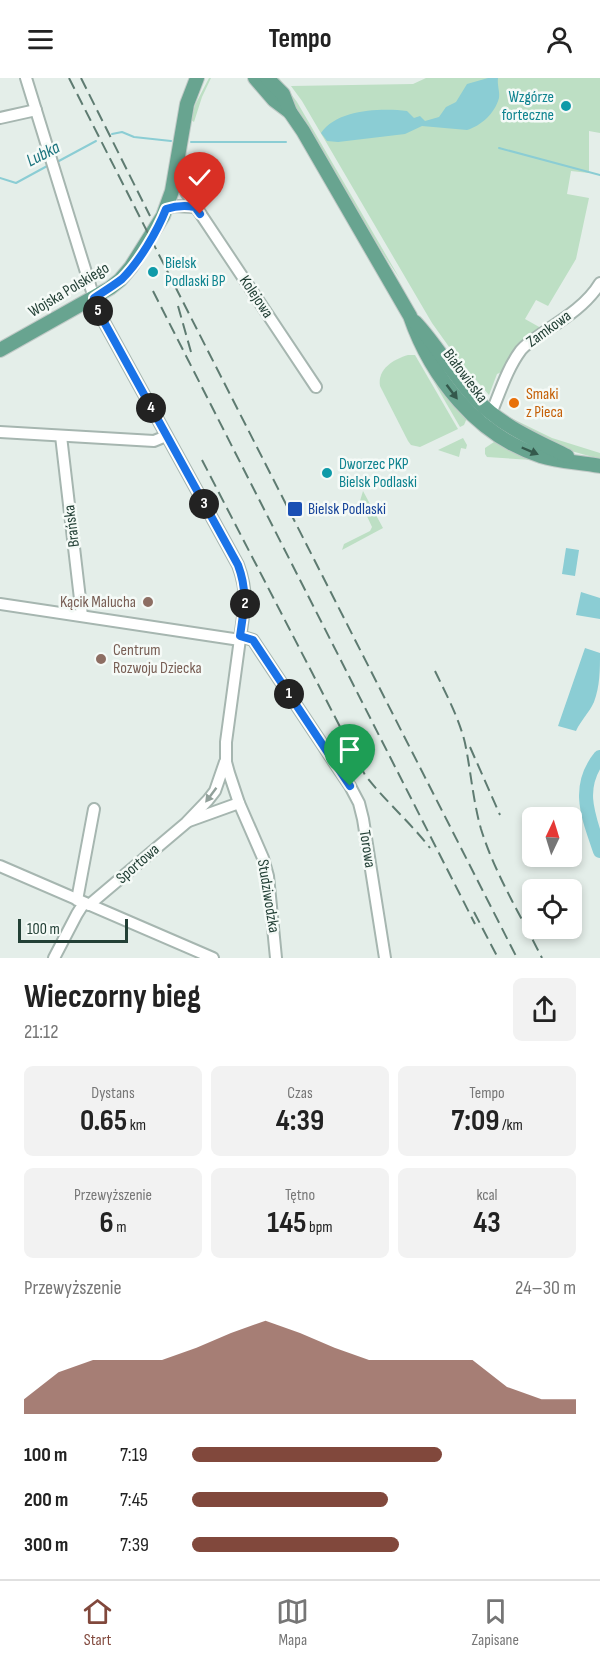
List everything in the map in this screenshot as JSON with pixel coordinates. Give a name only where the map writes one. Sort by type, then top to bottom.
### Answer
[{"type":"main road","name":"Białowieska","points":[[255,78],[274,100],[290,112]]},
{"type":"main road","name":"Białowieska","points":[[267,78],[283,94],[290,112],[410,316],[477,400],[488,420],[519,446],[542,456],[600,466]]},
{"type":"main road","name":"Wojska Polskiego","points":[[0,350],[94,298],[115,285],[126,274],[144,249],[166,209],[174,181],[187,104],[198,81]]},
{"type":"street","name":"Sportowa","points":[[26,78],[98,311],[238,565],[245,589],[225,762],[215,792],[186,823],[84,903],[54,958]]},
{"type":"street","points":[[0,118],[36,110]]},
{"type":"street","name":"Kolejowa","points":[[174,181],[182,186],[316,387]]},
{"type":"street","points":[[166,209],[174,206],[195,207]]},
{"type":"street","name":"Zamkowa","points":[[488,420],[507,374],[522,349],[583,304],[600,283]]},
{"type":"street","points":[[0,432],[154,441],[166,436]]},
{"type":"street","name":"Brańska","points":[[61,436],[82,616]]},
{"type":"street","points":[[0,604],[240,638]]},
{"type":"street","name":"Torowa","points":[[240,638],[253,640],[359,803],[385,958]]},
{"type":"street","name":"Sportowa","points":[[186,823],[239,803],[225,762]]},
{"type":"street","name":"Studziwodzka","points":[[239,803],[263,858],[268,876],[276,958]]},
{"type":"street","points":[[84,903],[94,809]]},
{"type":"street","points":[[0,866],[213,958]]},
{"type":"green space","points":[[211,78],[194,122],[191,120],[195,105]]},
{"type":"green space","points":[[272,78],[279,78],[297,102],[400,279],[302,116]]},
{"type":"green space","points":[[426,78],[600,78],[600,133],[589,131],[589,173],[571,171],[567,194],[589,198],[576,259],[548,306],[536,300],[525,319],[541,328],[530,335],[516,350],[506,370],[497,374],[489,395],[457,358],[432,323],[291,86],[413,84]]},
{"type":"green space","points":[[408,355],[415,355],[458,429],[420,447],[411,445],[408,441],[380,386],[384,370],[392,362]]},
{"type":"green space","points":[[419,356],[423,357],[467,418],[464,425],[460,427]]},
{"type":"green space","points":[[499,412],[552,438],[600,453],[600,459],[542,440]]},
{"type":"green space","points":[[463,438],[467,445],[466,449],[461,448],[459,457],[438,450]]},
{"type":"green space","points":[[494,442],[532,460],[487,457],[485,448]]},
{"type":"green space","points":[[363,491],[383,528],[342,550],[344,544],[370,531],[372,527],[360,501]]},
{"type":"water","points":[[488,78],[498,78],[497,104],[487,118],[467,130],[422,126],[405,134],[338,142],[327,141],[321,133],[338,119],[373,110],[407,111],[414,118],[420,116],[425,121],[439,117],[446,107],[456,102],[467,84]]},
{"type":"water","points":[[566,548],[579,550],[575,576],[562,574]]},
{"type":"water","points":[[581,592],[600,598],[600,619],[576,615]]},
{"type":"water","points":[[585,648],[600,653],[599,678],[594,702],[576,731],[558,726]]},
{"type":"waterway","name":"Lubka","points":[[112,134],[122,132],[134,137],[171,141]]},
{"type":"waterway","name":"Lubka","points":[[57,162],[96,141]]},
{"type":"waterway","name":"Lubka","points":[[191,142],[286,142]]},
{"type":"waterway","points":[[499,148],[600,175]]},
{"type":"waterway","name":"Lubka","points":[[0,178],[16,183],[49,165]]},
{"type":"waterway","points":[[600,757],[592,769],[586,792],[586,803],[600,851]]},
{"type":"railway","points":[[69,78],[517,958]]},
{"type":"railway","points":[[81,78],[150,216]]},
{"type":"railway","points":[[153,291],[475,924]]},
{"type":"railway","points":[[178,306],[191,352]]},
{"type":"railway","points":[[202,460],[365,775],[430,848]]},
{"type":"railway","points":[[435,671],[452,706],[462,734],[478,818],[487,846],[501,879],[542,958]]},
{"type":"railway","points":[[470,747],[500,815]]},
{"type":"railway","points":[[474,912],[498,958]]},
{"type":"place","name":"Wzgórze forteczne","points":[[566,106]]},
{"type":"place","name":"Bielsk Podlaski BP","points":[[153,272]]},
{"type":"place","name":"Smaki z Pieca","points":[[514,403]]},
{"type":"place","name":"Dworzec PKP Bielsk Podlaski","points":[[327,473]]},
{"type":"place","name":"Bielsk Podlaski","points":[[295,509]]},
{"type":"place","name":"Kącik Malucha","points":[[148,602]]},
{"type":"place","name":"Centrum Rozwoju Dziecka","points":[[101,659]]},
{"type":"route","points":[[200,214],[195,207],[187,205],[166,209],[144,249],[126,274],[115,285],[94,298],[98,311],[238,565],[245,589],[240,636],[253,640],[350,786]]}]
